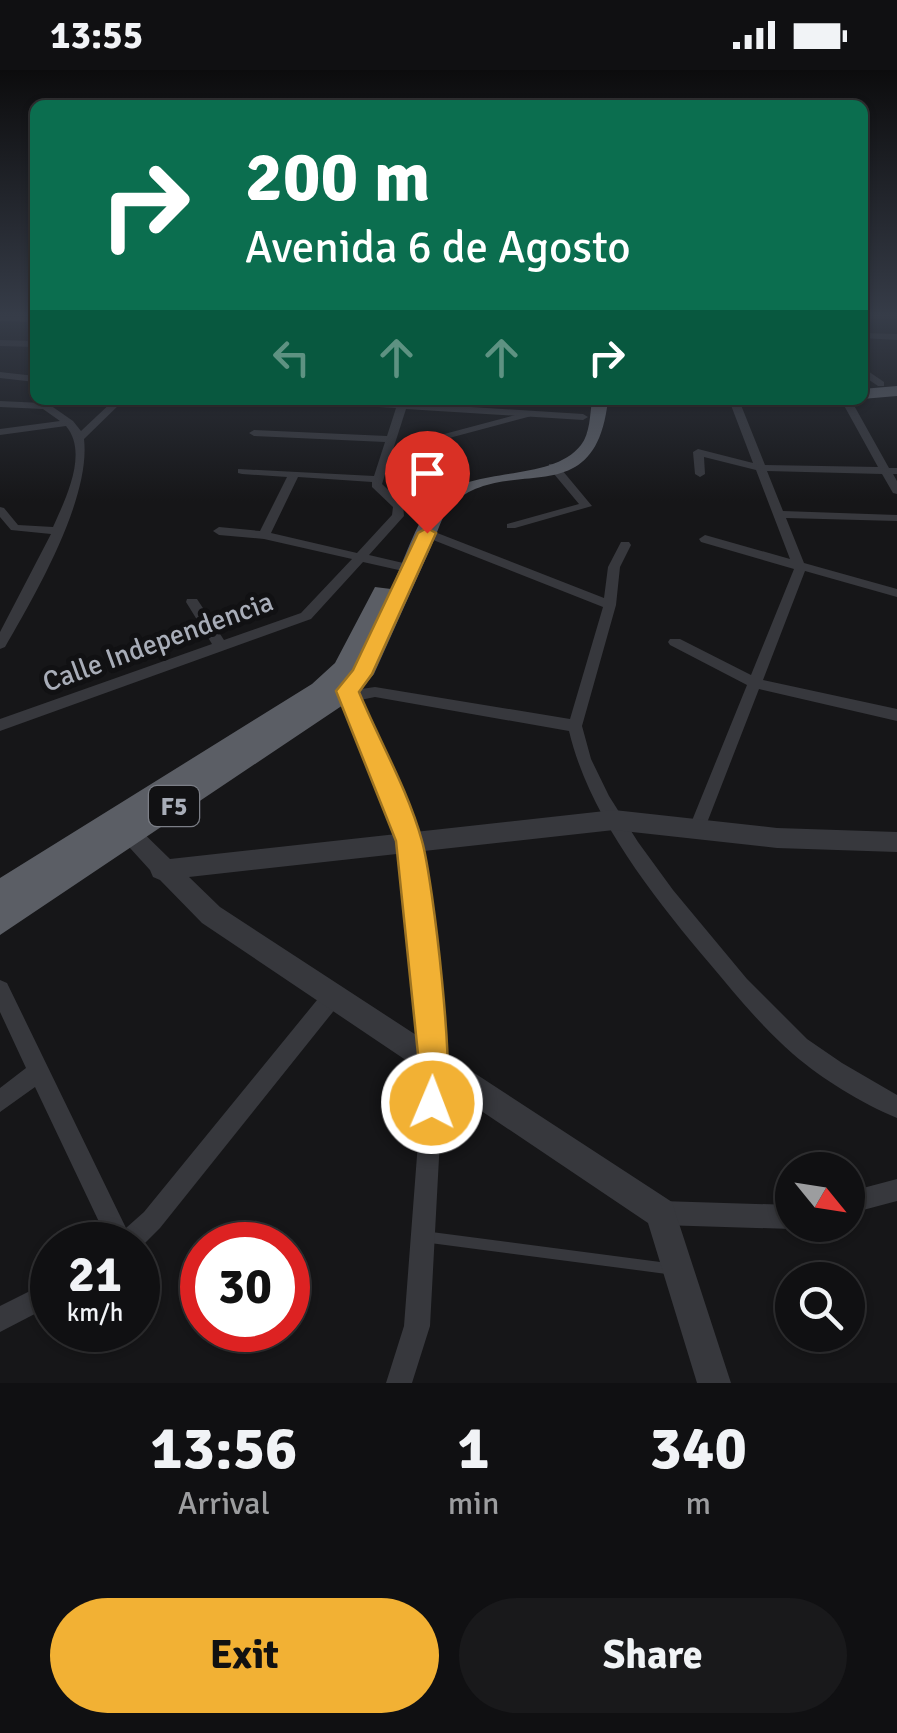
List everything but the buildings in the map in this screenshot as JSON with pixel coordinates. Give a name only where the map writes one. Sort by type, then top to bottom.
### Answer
[{"type":"highway","points":[[574,452],[592,439],[599,405]]},
{"type":"highway","points":[[574,452],[584,409]]},
{"type":"highway","name":"F5","points":[[403,568],[442,504],[465,475],[552,466],[574,452]]},
{"type":"highway","name":"F5","points":[[0,894],[122,828],[362,674],[403,568],[418,509],[447,483],[465,475],[574,452]]},
{"type":"highway","name":"F5","points":[[0,921],[122,828]]},
{"type":"street","points":[[0,404],[30,403]]},
{"type":"street","points":[[49,405],[80,438]]},
{"type":"street","points":[[0,644],[7,619],[58,531],[78,470],[80,438],[114,405]]},
{"type":"street","points":[[242,471],[378,478],[402,405]]},
{"type":"street","points":[[426,405],[529,414],[584,409]]},
{"type":"street","points":[[696,828],[800,569],[736,405]]},
{"type":"street","points":[[849,405],[892,471],[897,491]]},
{"type":"street","points":[[0,432],[68,423]]},
{"type":"street","points":[[254,434],[391,439]]},
{"type":"street","points":[[700,474],[698,452],[761,468],[892,471]]},
{"type":"street","points":[[511,526],[586,506],[552,466]]},
{"type":"street","points":[[264,535],[294,474]]},
{"type":"street","name":"Calle Independencia","points":[[0,724],[306,616],[362,559],[399,512],[398,506],[377,489],[378,478]]},
{"type":"street","points":[[0,510],[15,528],[58,531]]},
{"type":"street","points":[[779,514],[897,518]]},
{"type":"street","points":[[219,531],[264,535],[403,568]]},
{"type":"street","points":[[427,533],[610,605]]},
{"type":"street","points":[[705,539],[800,569],[897,593]]},
{"type":"street","points":[[625,545],[614,566],[610,605],[575,726],[576,741],[614,820],[738,986],[802,1047],[897,1107]]},
{"type":"street","points":[[192,602],[221,647]]},
{"type":"street","points":[[675,642],[754,683],[897,715]]},
{"type":"street","points":[[399,1383],[417,1326],[434,1064],[409,841],[343,689],[575,726]]},
{"type":"street","points":[[160,870],[614,820],[778,838],[897,842]]},
{"type":"street","points":[[122,828],[160,870],[211,915],[661,1213],[775,1216]]},
{"type":"street","points":[[0,990],[113,1222]]},
{"type":"street","points":[[150,1222],[333,996]]},
{"type":"street","points":[[0,1101],[38,1072]]},
{"type":"street","points":[[865,1198],[897,1190]]},
{"type":"street","points":[[661,1213],[714,1383]]},
{"type":"street","points":[[0,1318],[30,1303]]},
{"type":"lane","points":[[465,475],[442,437],[529,414]]},
{"type":"lane","points":[[423,1236],[679,1270]]},
{"type":"route","points":[[427,533],[362,674],[347,691],[409,841],[434,1064],[432,1103]]}]
